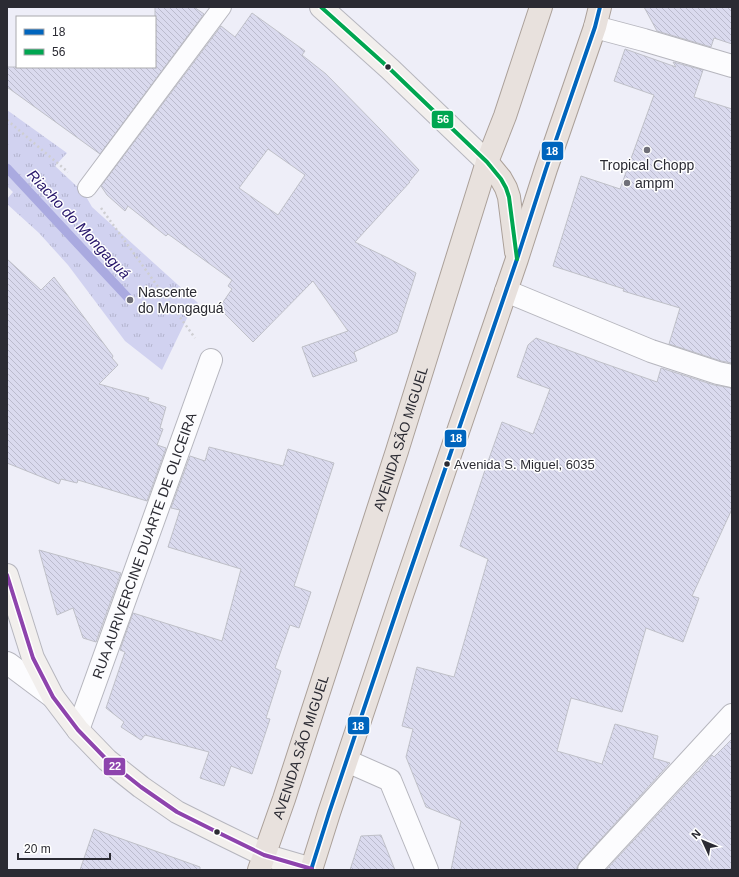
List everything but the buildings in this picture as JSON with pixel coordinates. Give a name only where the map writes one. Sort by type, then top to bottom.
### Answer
[{"type":"main road","points":[[321,7],[390,69],[487,162],[501,179],[509,197],[517,259]]},
{"type":"main road","name":"AVENIDA SÃO MIGUEL","points":[[262,862],[284,799],[397,451],[487,162],[504,116],[540,7]]},
{"type":"main road","points":[[7,575],[33,658],[52,697],[78,730],[107,760],[141,787],[178,812],[228,838],[262,862],[312,869],[404,590],[598,17]]},
{"type":"street","points":[[598,17],[644,40],[732,66]]},
{"type":"street","points":[[506,291],[651,351],[718,373],[732,376]]},
{"type":"street","name":"RUA AURIVERCINE DUARTE DE OLICEIRA","points":[[78,730],[211,360]]},
{"type":"street","points":[[7,663],[52,697]]},
{"type":"street","points":[[588,870],[732,715]]},
{"type":"street","points":[[347,761],[390,780],[427,870]]},
{"type":"lane","points":[[87,188],[222,7]]},
{"type":"path","points":[[7,120],[87,188],[211,360]]},
{"type":"green space","points":[[7,110],[67,153],[55,166],[84,193],[92,207],[198,303],[188,316],[162,370],[125,341],[68,265],[39,233],[7,204],[7,199],[13,192],[7,186]]},
{"type":"waterway","name":"Riacho do Mongaguá","points":[[7,168],[130,300]]},
{"type":"transit line","name":"56","points":[[321,7],[390,69],[487,162],[501,179],[509,197],[517,259]]},
{"type":"transit line","name":"18","points":[[311,870],[401,598],[595,27],[600,7]]},
{"type":"transit line","name":"22","points":[[7,575],[33,658],[53,697],[78,730],[107,760],[141,787],[177,812],[264,855],[312,869]]},
{"type":"place","name":"Tropical Chopp","points":[[647,150]]},
{"type":"place","name":"ampm","points":[[627,183]]},
{"type":"place","name":"Nascente do Mongaguá","points":[[130,300]]},
{"type":"place","name":"Avenida S. Miguel, 6035","points":[[447,464]]}]
